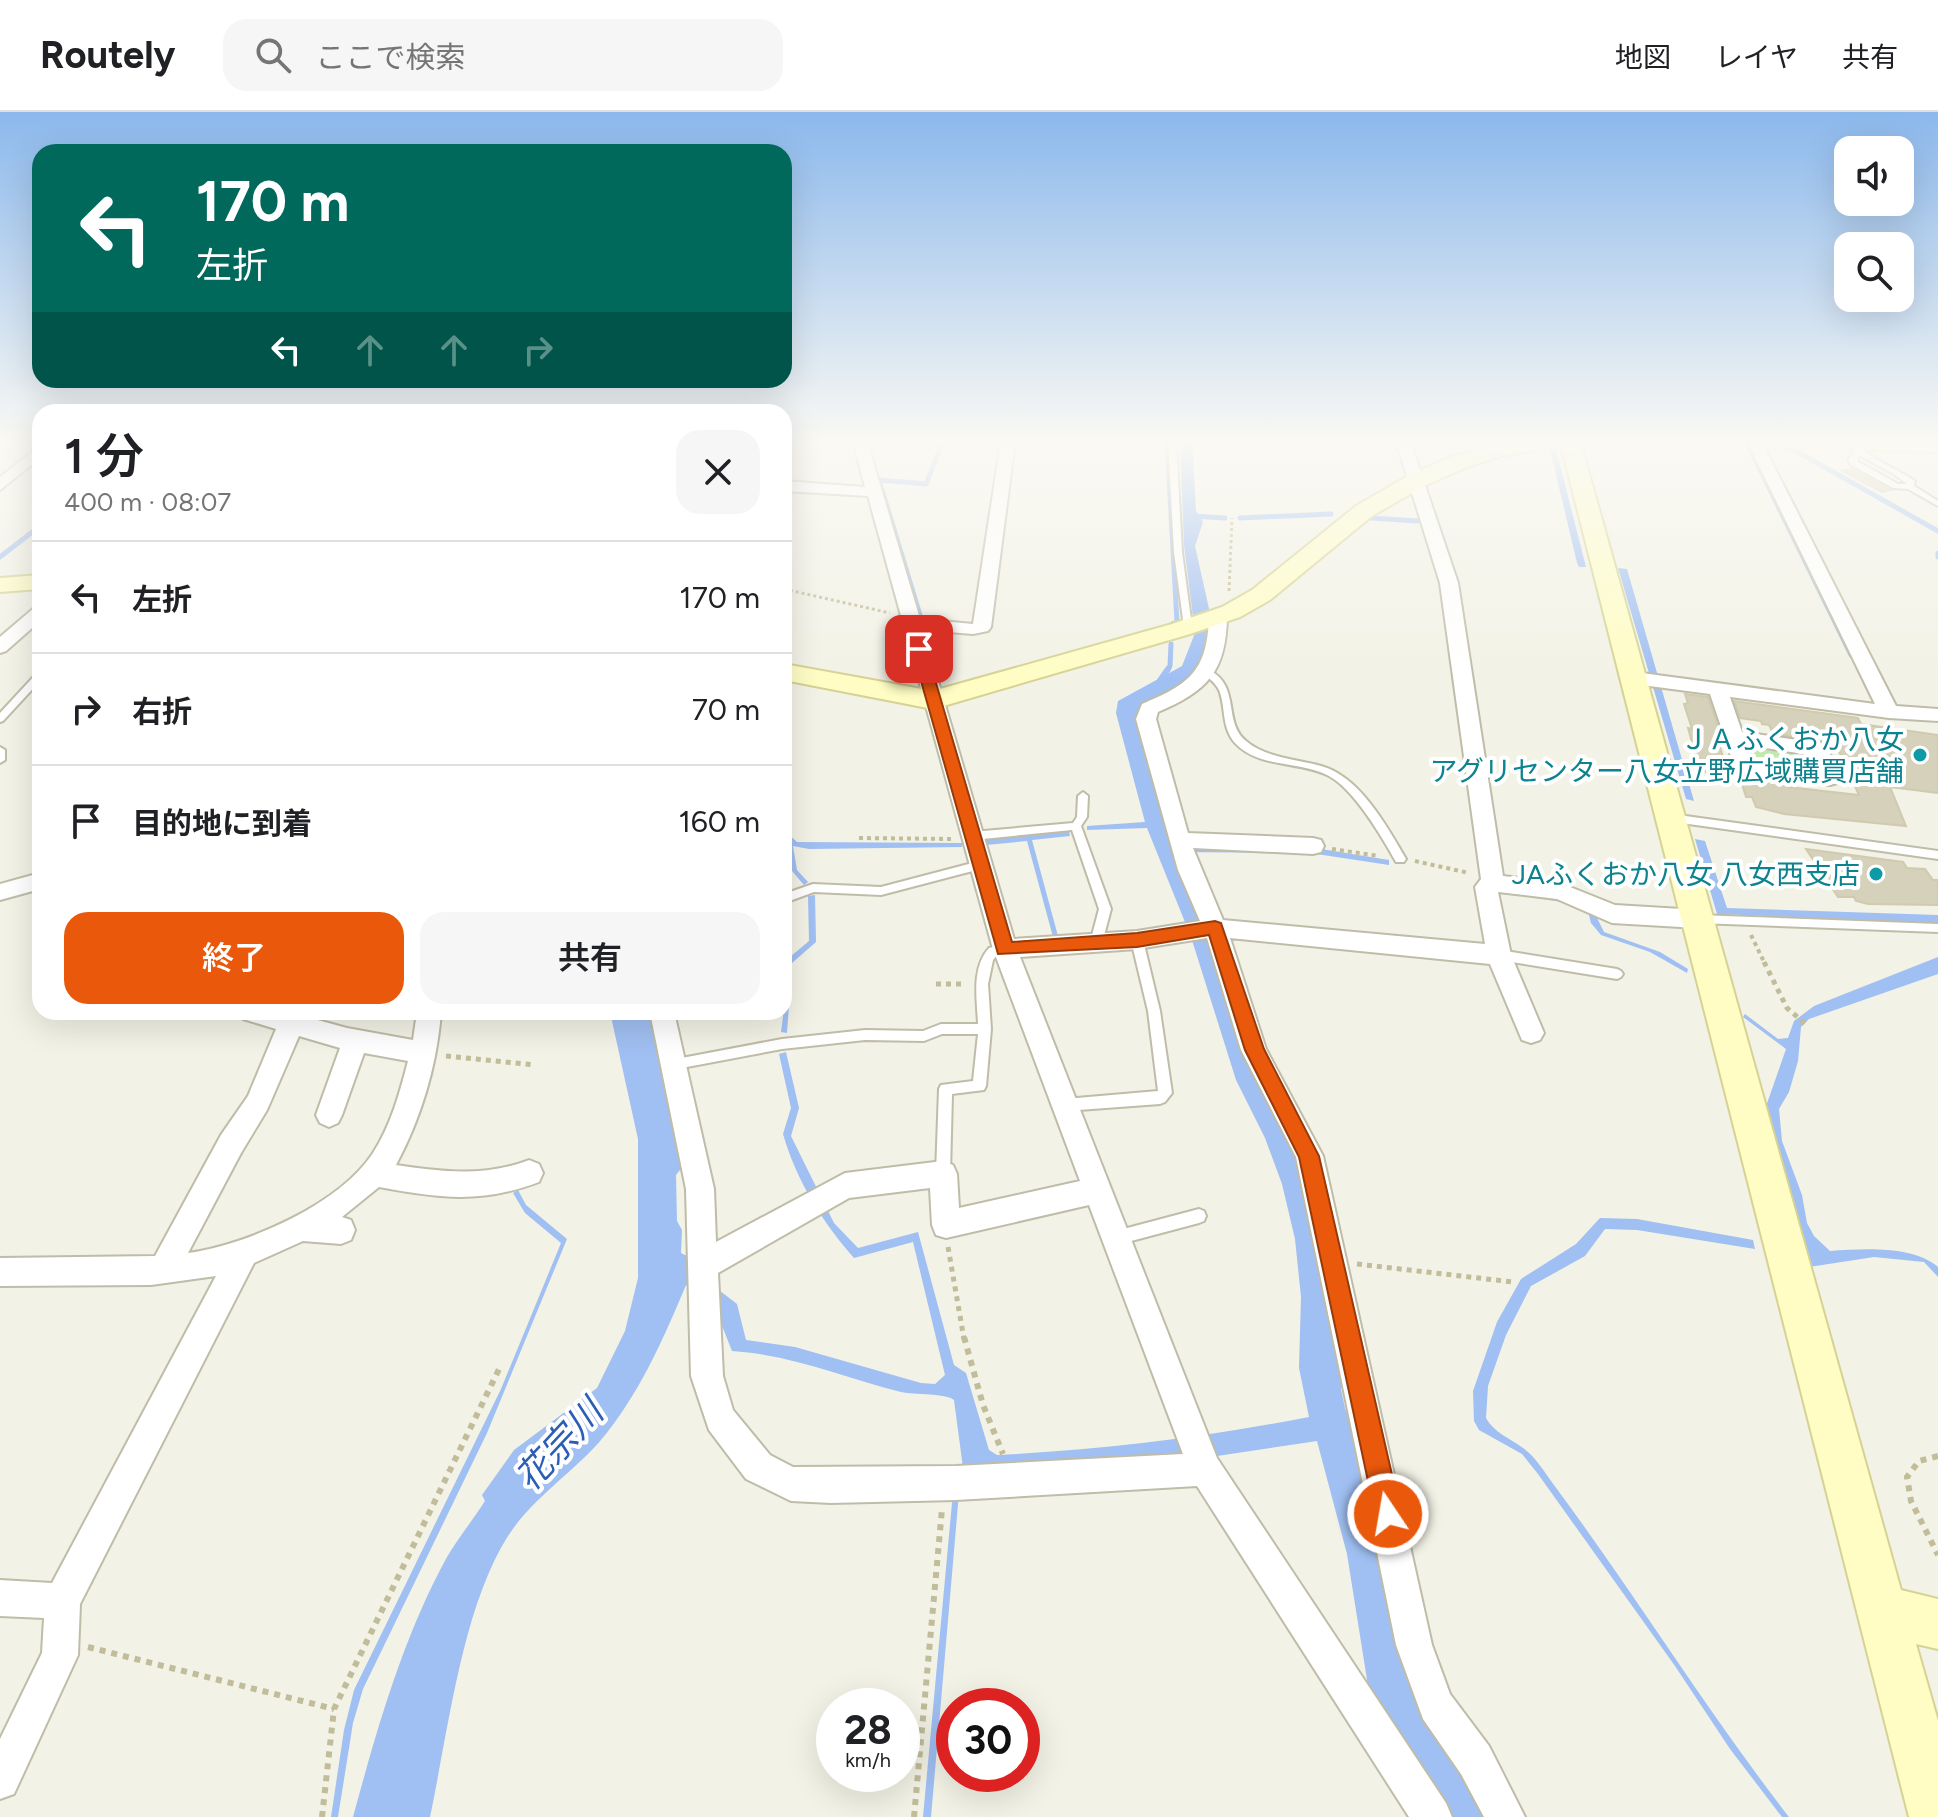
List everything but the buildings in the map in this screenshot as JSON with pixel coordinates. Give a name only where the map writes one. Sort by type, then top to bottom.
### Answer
[{"type":"street","points":[[882,521],[1005,949],[1205,1469],[1427,1814]]},
{"type":"street","points":[[910,619],[973,629],[982,627],[997,521]]},
{"type":"street","points":[[792,674],[933,700],[1225,615],[1261,595],[1352,521]]},
{"type":"street","points":[[1429,521],[1449,583],[1493,883]]},
{"type":"street","points":[[1591,521],[1937,1817]]},
{"type":"street","points":[[1794,521],[1889,712]]},
{"type":"street","points":[[0,585],[32,583]]},
{"type":"street","points":[[1225,615],[1214,664],[1176,697],[1149,708],[1146,719],[1189,870],[1215,928],[1254,1050],[1309,1156],[1414,1645],[1436,1706],[1475,1760],[1505,1817]]},
{"type":"street","points":[[0,647],[32,619]]},
{"type":"street","points":[[1634,678],[1889,712],[1938,715]]},
{"type":"street","points":[[1718,689],[1734,737]]},
{"type":"street","points":[[1180,840],[1313,846]]},
{"type":"street","points":[[0,892],[32,883]]},
{"type":"street","points":[[1531,1033],[1499,955],[1486,900],[1486,887],[1493,883],[1560,891],[1612,914],[1698,919]]},
{"type":"street","points":[[1005,949],[1137,940],[1215,928],[1499,955]]},
{"type":"street","points":[[274,1020],[355,1041],[424,1053]]},
{"type":"street","points":[[0,1272],[163,1270],[204,1265],[244,1252],[298,1227],[342,1200],[374,1174],[406,1114],[424,1053],[428,1020]]},
{"type":"street","points":[[663,1020],[700,1189],[707,1376],[720,1419],[758,1467],[791,1484],[831,1486],[1205,1469]]},
{"type":"street","points":[[163,1270],[231,1144],[258,1102],[290,1026]]},
{"type":"street","points":[[329,1115],[355,1041]]},
{"type":"street","points":[[374,1174],[427,1183],[492,1186],[509,1183],[529,1173]]},
{"type":"street","points":[[704,1265],[845,1186],[943,1174],[946,1225],[1096,1190]]},
{"type":"street","points":[[298,1227],[341,1230]]},
{"type":"street","points":[[0,1780],[60,1655],[62,1601],[244,1252]]},
{"type":"street","points":[[0,1598],[62,1601]]},
{"type":"street","points":[[1882,1610],[1938,1624]]},
{"type":"lane","points":[[1176,521],[1188,627]]},
{"type":"lane","points":[[1207,672],[1227,693],[1230,722],[1238,739],[1260,752],[1336,774],[1349,787],[1400,859]]},
{"type":"lane","points":[[0,719],[32,684]]},
{"type":"lane","points":[[0,750],[0,760]]},
{"type":"lane","points":[[1076,826],[1082,817],[1083,796]]},
{"type":"lane","points":[[1671,818],[1938,855]]},
{"type":"lane","points":[[972,836],[1076,826]]},
{"type":"lane","points":[[1076,826],[1105,909],[1096,943]]},
{"type":"lane","points":[[792,896],[813,888],[881,891],[980,865]]},
{"type":"lane","points":[[1698,919],[1938,928]]},
{"type":"lane","points":[[1065,1105],[1160,1098],[1165,1093],[1154,1011],[1137,940]]},
{"type":"lane","points":[[943,1174],[946,1089],[979,1086],[985,1029],[982,984],[987,958],[993,951],[1005,949]]},
{"type":"lane","points":[[1499,955],[1617,974]]},
{"type":"lane","points":[[671,1065],[782,1044],[865,1035],[924,1036],[941,1029],[985,1029]]},
{"type":"lane","points":[[1116,1238],[1199,1216]]},
{"type":"path","points":[[1225,615],[1229,599],[1232,521]]},
{"type":"path","points":[[792,591],[910,619]]},
{"type":"path","points":[[859,838],[954,839],[972,836]]},
{"type":"path","points":[[1745,923],[1787,1008],[1808,1026]]},
{"type":"path","points":[[936,984],[982,984]]},
{"type":"path","points":[[424,1053],[535,1065]]},
{"type":"path","points":[[946,1225],[951,1271],[974,1376],[994,1441],[1002,1451],[1005,1479]]},
{"type":"path","points":[[1334,1261],[1513,1282]]},
{"type":"path","points":[[322,1817],[334,1709],[501,1365]]},
{"type":"path","points":[[1938,1456],[1919,1461],[1907,1477],[1911,1501],[1938,1555]]},
{"type":"path","points":[[914,1817],[943,1483]]},
{"type":"path","points":[[61,1640],[334,1709]]},
{"type":"green space","points":[[1747,745],[1810,754],[1818,771],[1750,761]]},
{"type":"water","name":"花宗川","points":[[1183,521],[1203,522],[1195,546],[1210,613],[1207,664],[1175,693],[1145,704],[1175,846],[1309,847],[1389,860],[1389,865],[1310,853],[1177,852],[1300,1156],[1345,1380],[1341,1389],[1345,1408],[1486,1817],[1443,1817],[1369,1692],[1347,1554],[1317,1441],[1217,1456],[997,1469],[959,1493],[942,1688],[936,1688],[936,1759],[931,1817],[923,1817],[952,1503],[963,1468],[954,1400],[944,1396],[901,1392],[797,1362],[732,1351],[715,1308],[686,1285],[652,1360],[621,1413],[585,1457],[519,1521],[492,1565],[458,1672],[430,1817],[353,1817],[404,1651],[447,1557],[485,1501],[482,1495],[514,1450],[597,1388],[625,1331],[638,1278],[638,1139],[612,1020],[653,1020],[684,1165],[676,1175],[677,1221],[682,1230],[681,1253],[687,1256],[693,1270],[737,1304],[746,1340],[795,1347],[921,1383],[935,1384],[945,1375],[913,1242],[854,1258],[821,1216],[803,1184],[783,1134],[791,1108],[779,1054],[786,1052],[799,1108],[791,1136],[834,1223],[858,1248],[918,1232],[954,1365],[966,1373],[989,1450],[997,1455],[1115,1446],[1309,1417],[1299,1368],[1301,1297],[1295,1239],[1282,1184],[1265,1138],[1236,1080],[1191,937],[1147,828],[1087,830],[1087,826],[1145,822],[1116,713],[1118,701],[1182,666],[1195,633]]},
{"type":"water","points":[[1567,521],[1574,521],[1586,567],[1579,567]]},
{"type":"water","points":[[1618,568],[1627,569],[1694,801],[1686,799]]},
{"type":"water","points":[[1069,831],[1070,836],[1032,840],[1058,936],[1053,937],[1027,841],[986,845],[985,840]]},
{"type":"water","points":[[792,837],[797,842],[962,843],[962,847],[809,849],[793,846],[797,870],[808,882],[804,885],[792,871]]},
{"type":"water","points":[[1695,839],[1705,841],[1727,908],[1938,915],[1938,923],[1717,914]]},
{"type":"water","points":[[1498,888],[1558,897],[1593,910],[1604,932],[1660,952],[1688,969],[1687,973],[1650,952],[1601,935],[1591,923],[1588,911],[1562,902],[1499,892]]},
{"type":"water","points":[[815,895],[816,942],[792,963],[792,955],[809,941],[808,896]]},
{"type":"water","points":[[1938,957],[1938,974],[1809,1019],[1801,1027],[1798,1061],[1789,1092],[1779,1109],[1782,1141],[1802,1195],[1807,1223],[1814,1236],[1830,1251],[1887,1250],[1915,1255],[1938,1267],[1938,1277],[1924,1262],[1874,1257],[1809,1267],[1764,1112],[1786,1049],[1743,1017],[1745,1014],[1778,1039],[1788,1038],[1794,1021],[1814,1006]]},
{"type":"water","points":[[783,1020],[788,1020],[787,1033],[781,1032]]},
{"type":"water","points":[[518,1190],[526,1205],[567,1239],[487,1433],[363,1689],[353,1723],[338,1817],[331,1817],[344,1730],[354,1690],[501,1389],[561,1243],[525,1213],[513,1193]]},
{"type":"water","points":[[1600,1218],[1637,1219],[1753,1240],[1755,1249],[1637,1230],[1605,1229],[1585,1256],[1531,1286],[1506,1335],[1488,1386],[1486,1418],[1493,1428],[1518,1444],[1540,1465],[1789,1817],[1782,1817],[1730,1749],[1675,1666],[1538,1474],[1522,1454],[1479,1430],[1474,1421],[1473,1391],[1497,1322],[1521,1279],[1576,1244]]},
{"type":"waterway","points":[[891,521],[920,615]]},
{"type":"waterway","points":[[1171,521],[1177,622],[1172,624]]},
{"type":"waterway","points":[[1411,521],[1418,521]]},
{"type":"waterway","points":[[1785,521],[1851,655]]},
{"type":"waterway","points":[[1919,521],[1938,531]]},
{"type":"waterway","points":[[0,557],[32,532]]},
{"type":"waterway","points":[[1167,671],[1171,644]]},
{"type":"waterway","points":[[1159,682],[1168,669]]},
{"type":"place","name":"ＪＡふくおか八女 アグリセンター八女立野広域購買店舗","points":[[1920,755]]},
{"type":"place","name":"JAふくおか八女 八女西支店","points":[[1876,874]]},
{"type":"route","points":[[919,649],[1005,949],[1137,940],[1215,928],[1254,1050],[1309,1156],[1388,1514]]}]
